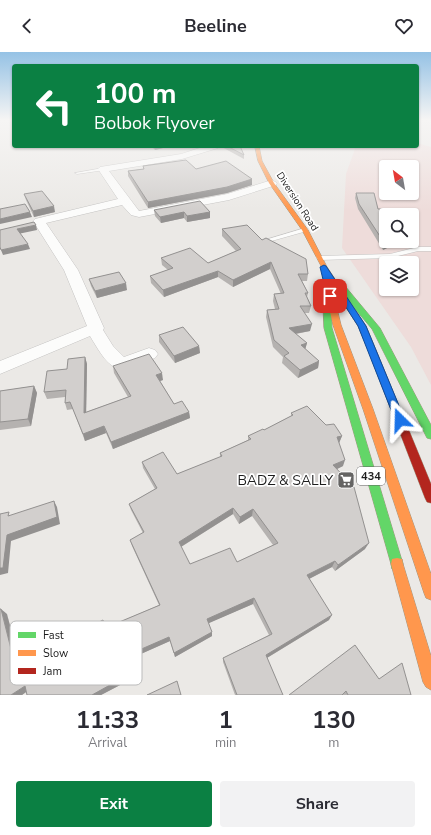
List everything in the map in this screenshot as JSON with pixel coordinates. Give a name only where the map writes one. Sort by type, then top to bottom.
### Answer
[{"type":"main road","name":"Diversion Road","points":[[258,150],[260,161],[272,183],[305,230],[322,263],[376,328],[428,422],[431,435]]},
{"type":"main road","name":"Diversion Road","points":[[322,263],[328,328],[431,682]]},
{"type":"main road","name":"434","points":[[322,263],[362,326],[431,498]]},
{"type":"main road","name":"434","points":[[322,263],[337,325],[368,409],[431,593]]},
{"type":"street","points":[[202,150],[182,156],[103,170],[125,201],[135,213],[139,214],[229,197],[272,183]]},
{"type":"street","points":[[125,201],[35,222],[71,270],[96,326],[94,329],[113,358],[119,363],[124,363],[149,354]]},
{"type":"street","points":[[0,368],[94,329]]},
{"type":"lane","points":[[77,173],[103,170]]},
{"type":"lane","points":[[268,240],[305,230]]},
{"type":"lane","points":[[322,263],[390,256],[418,249],[431,249]]},
{"type":"shaded area","points":[[355,150],[431,150],[431,385],[411,347],[342,248],[346,174]]},
{"type":"building","points":[[235,150],[242,150],[244,155]]},
{"type":"building","points":[[186,160],[196,169],[226,161],[252,179],[227,187],[148,202],[128,171],[144,169],[143,166]]},
{"type":"building","points":[[42,191],[54,206],[33,211],[24,194]]},
{"type":"building","points":[[356,193],[374,193],[379,209],[379,235],[359,204]]},
{"type":"building","points":[[200,201],[210,212],[187,216],[184,212],[160,217],[154,210]]},
{"type":"building","points":[[25,204],[30,212],[0,219],[0,209]]},
{"type":"building","points":[[34,222],[36,225],[17,229],[28,244],[1,250],[0,230]]},
{"type":"building","points":[[247,225],[262,240],[266,238],[306,259],[308,274],[298,274],[308,293],[305,293],[311,306],[300,306],[312,324],[289,328],[307,343],[301,345],[319,361],[300,370],[284,356],[289,353],[274,340],[267,310],[279,309],[274,294],[284,293],[271,262],[233,280],[218,271],[163,290],[150,276],[173,268],[161,258],[190,248],[208,263],[241,249],[222,229]]},
{"type":"building","points":[[119,272],[126,283],[95,291],[89,279]]},
{"type":"building","points":[[183,327],[199,346],[174,356],[159,335]]},
{"type":"building","points":[[149,354],[162,373],[156,375],[174,404],[182,401],[189,412],[111,442],[104,426],[83,434],[70,402],[65,403],[66,390],[44,392],[47,371],[67,369],[68,359],[85,357],[84,413],[131,396],[113,366]]},
{"type":"building","points":[[34,386],[28,419],[0,422],[0,391]]},
{"type":"building","points":[[307,406],[326,425],[334,424],[342,436],[337,437],[345,460],[333,465],[354,487],[369,543],[338,565],[335,561],[307,575],[332,615],[266,655],[283,695],[237,695],[223,658],[272,634],[254,598],[207,619],[212,632],[174,653],[169,637],[142,649],[142,621],[122,621],[160,605],[130,540],[144,532],[129,504],[157,488],[142,462],[163,452],[177,474],[222,456],[220,453],[251,439],[248,436],[263,429],[264,430],[293,415],[291,413]],"holes":[[[233,508],[240,517],[253,509],[278,543],[237,562],[230,548],[190,564],[179,542]]]},
{"type":"building","points":[[54,501],[57,517],[7,535],[3,568],[0,568],[0,514],[9,512],[8,516]]},
{"type":"building","points":[[1,609],[10,645],[10,685],[110,685],[92,695],[27,695],[25,686],[11,695],[0,695]]},
{"type":"building","points":[[355,645],[379,679],[402,663],[411,695],[348,695],[346,691],[342,695],[289,695]]},
{"type":"building","points":[[177,681],[181,695],[147,695]]},
{"type":"traffic: fast","points":[[342,288],[376,328],[431,435]]},
{"type":"traffic: fast","points":[[326,298],[328,328],[397,564]]},
{"type":"traffic: slow","points":[[258,150],[260,161],[272,183],[305,230],[324,267],[362,326],[372,350]]},
{"type":"traffic: slow","points":[[327,281],[337,325],[368,409],[431,593]]},
{"type":"traffic: slow","points":[[397,564],[431,682]]},
{"type":"traffic: jam","points":[[372,350],[431,498]]},
{"type":"place","name":"BADZ & SALLY","points":[[346,480]]},
{"type":"route","points":[[330,296],[324,267],[362,326],[400,420]]}]
